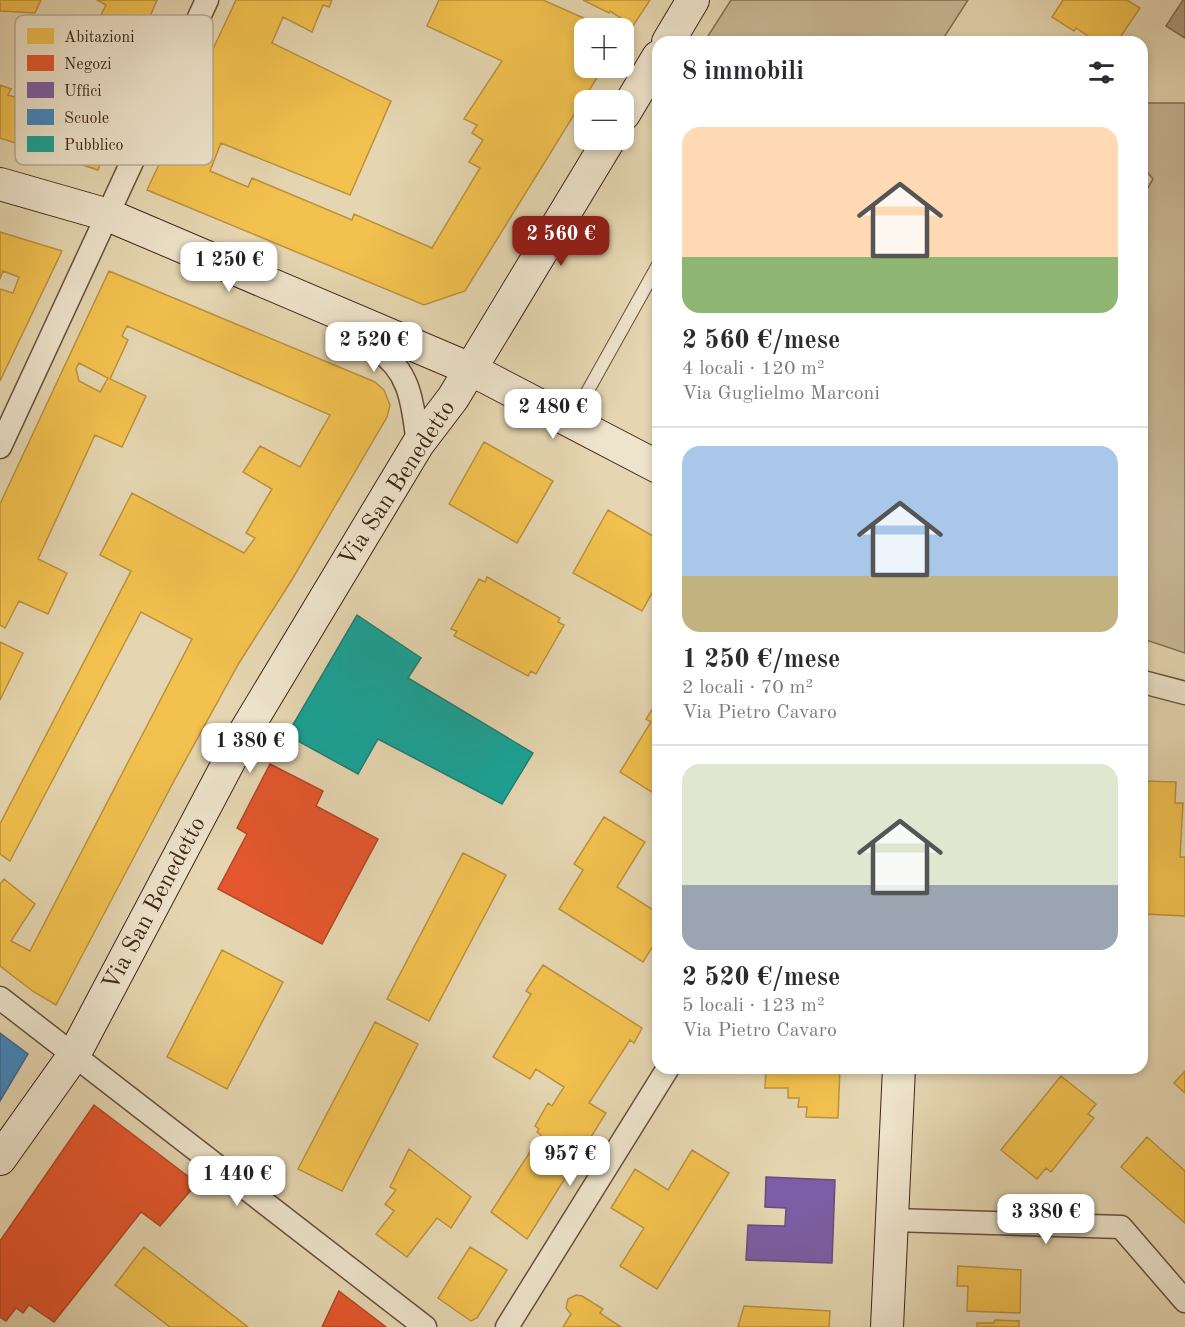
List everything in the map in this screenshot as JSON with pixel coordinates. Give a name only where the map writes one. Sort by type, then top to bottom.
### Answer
[{"type":"main road","points":[[672,36],[693,0]]},
{"type":"main road","points":[[634,102],[646,88],[652,72]]},
{"type":"main road","name":"Via San Benedetto","points":[[0,1159],[74,1055],[243,735],[418,444],[453,398],[603,150]]},
{"type":"main road","points":[[0,184],[108,215],[471,369],[652,464]]},
{"type":"main road","points":[[887,1327],[899,1074]]},
{"type":"street","points":[[200,15],[207,0]]},
{"type":"street","points":[[0,447],[131,165]]},
{"type":"street","points":[[335,311],[348,336],[378,351],[393,362],[408,384],[418,444]]},
{"type":"street","points":[[1148,683],[1185,693]]},
{"type":"street","points":[[0,998],[425,1327]]},
{"type":"street","points":[[507,1327],[664,1074]]},
{"type":"street","points":[[892,1220],[1121,1227],[1185,1301]]},
{"type":"lane","points":[[571,421],[652,276]]},
{"type":"shaded area","points":[[731,0],[968,0],[945,36],[708,36]]},
{"type":"shaded area","points":[[1185,0],[1185,38],[1166,26]]},
{"type":"shaded area","points":[[1148,103],[1185,103],[1185,653],[1148,641],[1148,188],[1153,179],[1148,173]]},
{"type":"building: Abitazioni","points":[[0,0],[41,0],[35,13],[0,11]]},
{"type":"building: Abitazioni","points":[[97,0],[157,0],[151,15],[101,15],[106,5]]},
{"type":"building: Abitazioni","points":[[236,0],[332,0],[329,7],[323,5],[312,32],[283,17],[272,43],[391,101],[350,195],[221,143],[213,163],[213,49]]},
{"type":"building: Abitazioni","points":[[439,0],[543,0],[584,18],[574,18],[574,78],[597,78],[589,90],[574,90],[574,115],[465,291],[424,305],[147,190],[159,165],[212,165],[210,171],[248,187],[252,178],[352,220],[354,214],[432,248],[480,168],[469,162],[483,140],[472,133],[477,125],[464,119],[502,61],[427,26]]},
{"type":"building: Abitazioni","points":[[583,0],[650,0],[634,24],[634,18],[621,18],[610,11],[609,13]]},
{"type":"building: Abitazioni","points":[[1063,0],[1127,0],[1140,8],[1121,36],[1088,36],[1076,28],[1074,31],[1052,17]]},
{"type":"building: Abitazioni","points":[[0,85],[11,89],[8,95],[15,97],[15,143],[0,138]]},
{"type":"building: Abitazioni","points":[[83,165],[100,165],[98,170]]},
{"type":"building: Abitazioni","points":[[0,232],[62,251],[0,381],[0,289],[13,293],[19,277],[3,271],[0,279]]},
{"type":"building: Abitazioni","points":[[109,271],[375,382],[384,390],[390,405],[387,417],[293,578],[239,663],[56,1005],[34,992],[0,966],[0,884],[4,879],[35,904],[11,941],[30,951],[192,639],[141,612],[10,861],[0,854],[0,824],[131,571],[100,555],[132,493],[244,553],[255,538],[246,533],[272,489],[243,472],[260,446],[300,467],[330,415],[127,326],[122,336],[128,340],[110,379],[146,396],[122,447],[95,435],[38,559],[67,573],[48,614],[19,601],[5,628],[0,625],[0,504]],"holes":[[[79,363],[108,378],[100,392],[79,381],[76,369]]]},
{"type":"building: Abitazioni","points":[[484,442],[553,481],[517,543],[449,504]]},
{"type":"building: Abitazioni","points":[[608,510],[652,536],[652,593],[642,611],[573,573]]},
{"type":"building: Abitazioni","points":[[487,577],[560,618],[558,622],[564,625],[536,674],[531,671],[528,676],[454,636],[457,631],[451,629],[479,579],[485,582]]},
{"type":"building: Abitazioni","points":[[0,642],[23,653],[0,700]]},
{"type":"building: Abitazioni","points":[[652,710],[652,792],[620,772],[651,722],[646,719]]},
{"type":"building: Abitazioni","points":[[1148,781],[1176,782],[1175,803],[1183,803],[1180,857],[1185,857],[1185,916],[1148,914]]},
{"type":"building: Abitazioni","points":[[604,817],[645,842],[617,887],[652,909],[652,948],[643,962],[559,909],[583,870],[574,864]]},
{"type":"building: Abitazioni","points":[[463,853],[506,875],[429,1021],[387,999]]},
{"type":"building: Abitazioni","points":[[222,950],[283,982],[227,1089],[167,1057]]},
{"type":"building: Abitazioni","points":[[543,965],[642,1028],[634,1043],[630,1040],[589,1103],[606,1113],[527,1239],[491,1212],[541,1135],[535,1126],[548,1103],[552,1106],[564,1087],[536,1069],[530,1079],[493,1057],[531,994],[526,991]]},
{"type":"building: Abitazioni","points":[[375,1022],[418,1044],[342,1191],[298,1169]]},
{"type":"building: Abitazioni","points":[[1185,1071],[1185,1093],[1174,1083]]},
{"type":"building: Abitazioni","points":[[766,1074],[840,1074],[838,1118],[806,1117],[807,1107],[798,1107],[799,1098],[788,1098],[788,1088],[765,1088]]},
{"type":"building: Abitazioni","points":[[1061,1076],[1096,1104],[1088,1114],[1094,1118],[1051,1172],[1046,1168],[1037,1179],[1001,1150]]},
{"type":"building: Abitazioni","points":[[1147,1137],[1185,1171],[1185,1223],[1121,1167]]},
{"type":"building: Abitazioni","points":[[409,1149],[471,1197],[451,1228],[437,1218],[407,1257],[376,1234],[394,1211],[385,1204],[396,1190],[390,1187]]},
{"type":"building: Abitazioni","points":[[692,1150],[729,1173],[657,1289],[620,1266],[644,1228],[611,1208],[635,1169],[668,1190]]},
{"type":"building: Abitazioni","points":[[144,1247],[248,1327],[170,1327],[115,1285]]},
{"type":"building: Abitazioni","points":[[470,1247],[507,1270],[477,1318],[471,1321],[438,1298]]},
{"type":"building: Abitazioni","points":[[958,1266],[1021,1270],[1020,1313],[967,1311],[968,1286],[957,1286]]},
{"type":"building: Abitazioni","points":[[576,1295],[582,1296],[603,1309],[600,1313],[621,1327],[563,1327],[571,1314],[566,1308],[568,1299]]},
{"type":"building: Abitazioni","points":[[744,1306],[830,1311],[829,1327],[738,1327]]},
{"type":"building: Abitazioni","points":[[995,1320],[1019,1321],[1019,1327],[977,1327],[977,1323],[994,1323]]},
{"type":"building: Negozi","points":[[270,764],[323,791],[316,806],[378,839],[322,944],[218,889],[247,834],[237,828]]},
{"type":"building: Negozi","points":[[94,1105],[197,1183],[160,1226],[141,1212],[54,1322],[29,1305],[23,1313],[16,1308],[6,1321],[0,1317],[0,1241]]},
{"type":"building: Negozi","points":[[339,1291],[386,1327],[322,1327]]},
{"type":"building: Uffici","points":[[766,1177],[835,1180],[832,1263],[746,1260],[748,1225],[785,1226],[786,1208],[765,1207]]},
{"type":"building: Scuole","points":[[0,1033],[28,1054],[0,1101]]},
{"type":"building: Pubblico","points":[[357,615],[421,658],[408,678],[533,753],[502,804],[378,739],[358,774],[287,735]]}]
